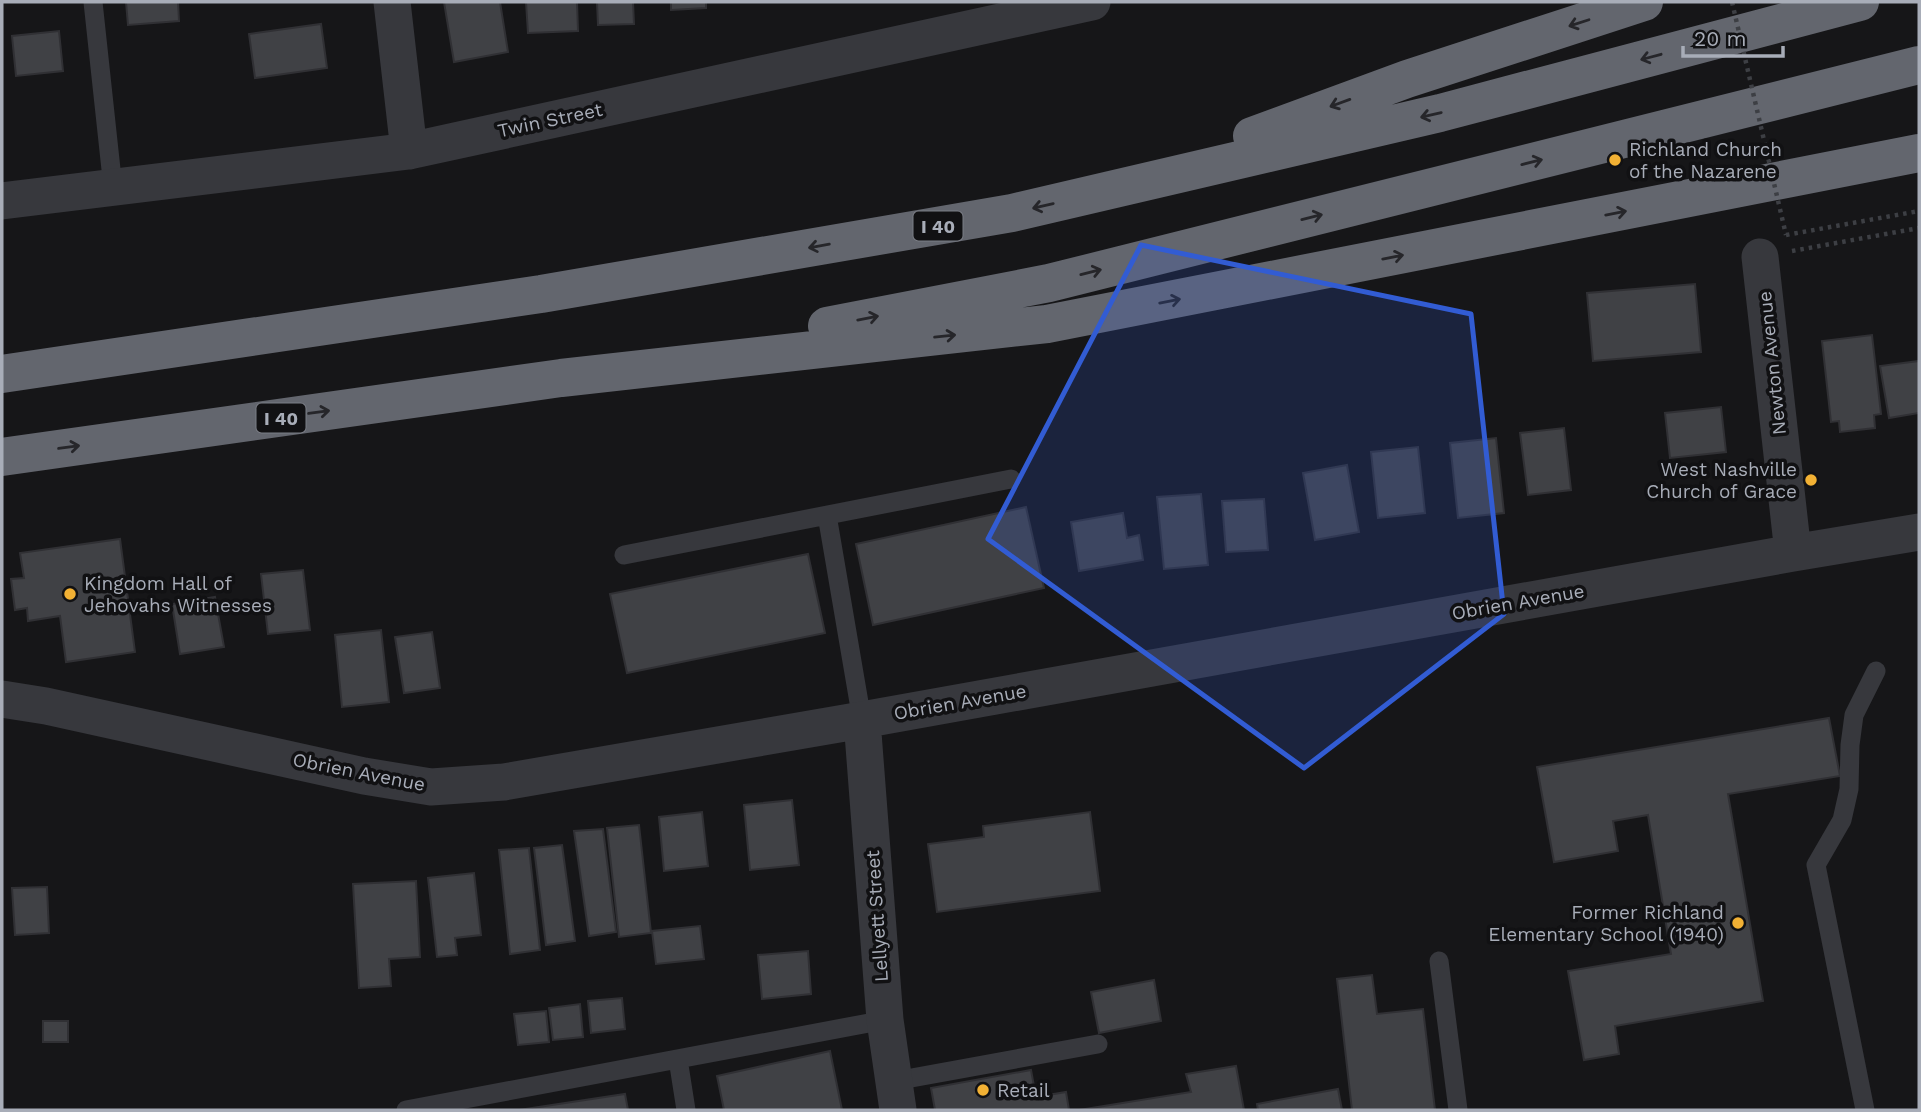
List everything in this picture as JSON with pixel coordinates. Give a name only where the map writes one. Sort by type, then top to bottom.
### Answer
[{"type":"highway","points":[[1090,195],[1407,79],[1644,2]]},
{"type":"highway","name":"I 40","points":[[2,374],[541,294],[1012,213],[1440,113],[1860,2]]},
{"type":"highway","name":"I 40","points":[[2,457],[561,378],[1049,283],[1919,65]]},
{"type":"highway","points":[[561,378],[1047,324],[1919,153]]},
{"type":"street","points":[[393,2],[410,151]]},
{"type":"street","name":"Twin Street","points":[[2,201],[410,151],[1092,2]]},
{"type":"street","name":"Newton Avenue","points":[[1760,257],[1793,553]]},
{"type":"street","name":"Obrien Avenue","points":[[2,699],[60,709],[365,776],[431,787],[503,782],[1919,532]]},
{"type":"street","name":"Lellyett Street","points":[[862,720],[885,1020],[897,1096]]},
{"type":"lane","points":[[93,2],[113,188]]},
{"type":"lane","points":[[624,555],[1011,479]]},
{"type":"lane","points":[[827,514],[862,720]]},
{"type":"lane","points":[[1865,1110],[1816,864],[1842,820],[1849,789],[1854,715],[1876,671]]},
{"type":"lane","points":[[1439,961],[1458,1110]]},
{"type":"lane","points":[[406,1110],[885,1020]]},
{"type":"lane","points":[[897,1096],[1098,1044]]},
{"type":"lane","points":[[678,1059],[686,1110]]},
{"type":"path","points":[[1732,2],[1786,235],[1919,211]]},
{"type":"path","points":[[1760,257],[1919,228]]},
{"type":"highlighted area","points":[[1141,245],[1471,314],[1504,614],[1304,768],[988,539]]},
{"type":"building","points":[[126,2],[178,2],[179,21],[128,25]]},
{"type":"building","points":[[444,2],[500,2],[508,52],[454,62]]},
{"type":"building","points":[[526,2],[577,2],[578,31],[528,33]]},
{"type":"building","points":[[597,2],[633,2],[634,24],[598,25]]},
{"type":"building","points":[[671,2],[706,2],[706,8],[671,10]]},
{"type":"building","points":[[321,24],[327,68],[255,78],[249,34]]},
{"type":"building","points":[[59,31],[63,71],[16,76],[12,36]]},
{"type":"building","points":[[1695,284],[1701,352],[1593,361],[1587,293]]},
{"type":"building","points":[[1872,335],[1881,414],[1874,415],[1875,428],[1840,432],[1839,421],[1831,422],[1822,341]]},
{"type":"building","points":[[1919,361],[1919,413],[1889,418],[1880,366]]},
{"type":"building","points":[[1721,407],[1726,452],[1670,458],[1665,413]]},
{"type":"building","points":[[1564,428],[1571,490],[1528,495],[1520,433]]},
{"type":"building","points":[[1496,438],[1504,513],[1458,518],[1450,443]]},
{"type":"building","points":[[1418,447],[1425,513],[1378,518],[1371,452]]},
{"type":"building","points":[[1347,465],[1359,532],[1315,540],[1303,473]]},
{"type":"building","points":[[1201,494],[1208,565],[1164,569],[1157,497]]},
{"type":"building","points":[[1264,499],[1268,550],[1226,552],[1222,501]]},
{"type":"building","points":[[1026,507],[1044,588],[873,625],[856,544]]},
{"type":"building","points":[[1123,513],[1127,538],[1139,535],[1143,560],[1079,571],[1071,522]]},
{"type":"building","name":"Kingdom Hall of Jehovahs Witnesses","points":[[120,539],[135,652],[66,662],[60,616],[28,621],[27,608],[15,610],[11,579],[24,578],[20,553]]},
{"type":"building","points":[[808,554],[825,633],[627,673],[610,594]]},
{"type":"building","points":[[303,570],[310,630],[268,634],[261,574]]},
{"type":"building","points":[[215,597],[224,647],[180,654],[172,604]]},
{"type":"building","points":[[381,630],[389,702],[342,707],[335,635]]},
{"type":"building","points":[[432,632],[440,688],[404,693],[395,637]]},
{"type":"building","points":[[1829,718],[1840,776],[1728,794],[1763,1001],[1615,1026],[1619,1054],[1584,1060],[1568,971],[1671,954],[1648,815],[1613,821],[1618,851],[1554,862],[1537,767]]},
{"type":"building","points":[[792,800],[799,865],[750,870],[744,805]]},
{"type":"building","points":[[702,812],[708,866],[664,871],[659,817]]},
{"type":"building","points":[[1090,812],[1100,891],[937,912],[928,844],[984,837],[983,826]]},
{"type":"building","points":[[639,825],[651,933],[619,937],[607,828]]},
{"type":"building","points":[[603,829],[616,932],[589,936],[574,831]]},
{"type":"building","points":[[562,845],[575,941],[546,945],[534,848]]},
{"type":"building","points":[[529,848],[540,950],[510,954],[499,850]]},
{"type":"building","points":[[474,873],[481,935],[455,938],[457,955],[437,957],[428,878]]},
{"type":"building","points":[[416,881],[420,957],[389,959],[391,986],[359,988],[353,884]]},
{"type":"building","points":[[47,887],[49,933],[15,935],[12,888]]},
{"type":"building","points":[[700,926],[704,959],[656,964],[652,931]]},
{"type":"building","points":[[808,951],[811,994],[762,999],[758,955]]},
{"type":"building","points":[[1372,975],[1377,1014],[1423,1009],[1435,1110],[1352,1110],[1337,979]]},
{"type":"building","points":[[1154,980],[1161,1021],[1099,1033],[1091,992]]},
{"type":"building","points":[[622,998],[625,1029],[591,1033],[588,1001]]},
{"type":"building","points":[[580,1004],[583,1037],[553,1040],[549,1008]]},
{"type":"building","points":[[546,1011],[549,1042],[518,1045],[514,1014]]},
{"type":"building","points":[[43,1021],[68,1021],[68,1042],[43,1042]]},
{"type":"building","points":[[830,1051],[842,1110],[724,1110],[717,1076]]},
{"type":"building","name":"Retail","points":[[1236,1066],[1244,1110],[1079,1110],[1191,1092],[1186,1074]]},
{"type":"building","name":"Retail","points":[[1031,1070],[1036,1097],[1066,1092],[1069,1110],[935,1110],[931,1088]]},
{"type":"building","points":[[1338,1089],[1342,1110],[1258,1110],[1257,1104]]},
{"type":"building","points":[[625,1094],[628,1110],[519,1110]]},
{"type":"place","name":"Richland Church of the Nazarene","points":[[1615,160]]},
{"type":"place","name":"West Nashville Church of Grace","points":[[1811,480]]},
{"type":"place","name":"Kingdom Hall of Jehovahs Witnesses","points":[[70,594]]},
{"type":"place","name":"Former Richland Elementary School (1940)","points":[[1738,923]]},
{"type":"place","name":"Retail","points":[[983,1090]]}]
